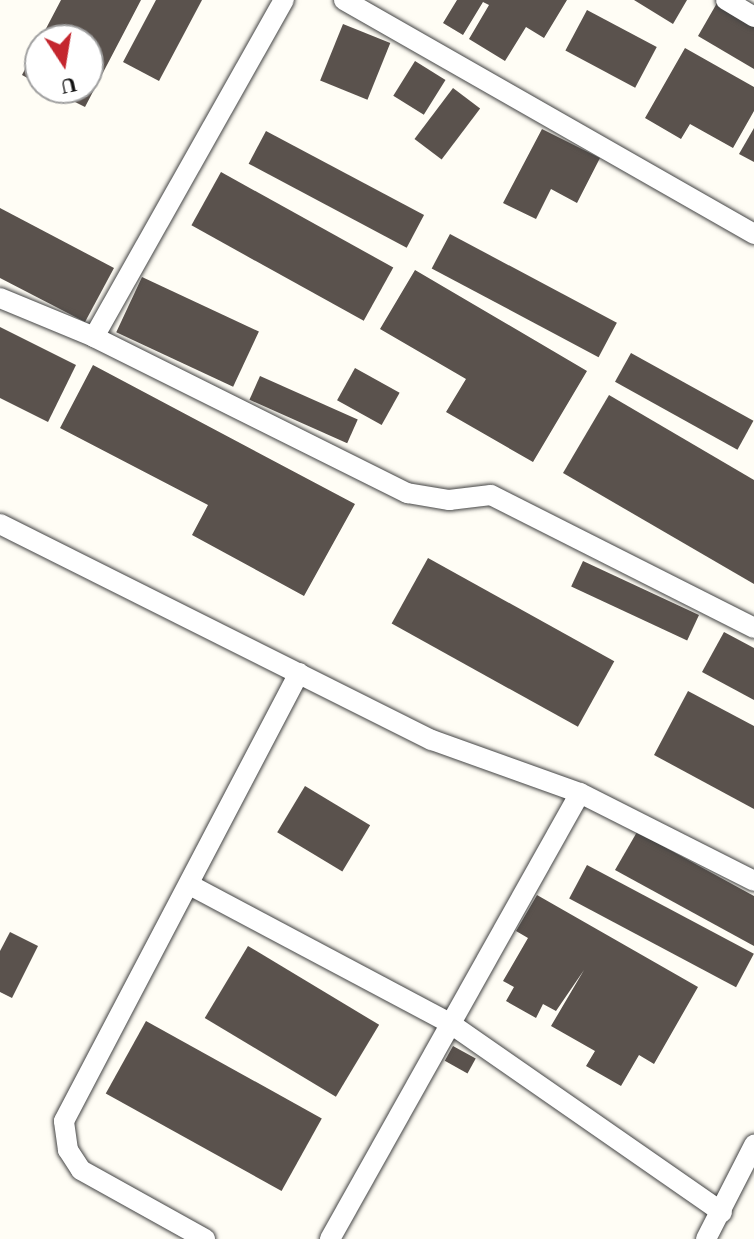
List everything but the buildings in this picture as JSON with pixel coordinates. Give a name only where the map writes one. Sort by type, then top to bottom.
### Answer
[{"type":"lane","points":[[94,337],[284,0]]},
{"type":"lane","points":[[344,0],[754,234]]},
{"type":"lane","points":[[726,0],[754,17]]},
{"type":"lane","points":[[0,298],[94,337],[407,493],[449,500],[491,495],[754,628]]},
{"type":"lane","points":[[0,524],[432,740],[580,793],[754,881]]},
{"type":"lane","points":[[205,1239],[81,1170],[68,1150],[64,1121],[299,673]]},
{"type":"lane","points":[[330,1239],[580,793]]},
{"type":"lane","points":[[190,885],[451,1024],[722,1212]]},
{"type":"lane","points":[[706,1239],[754,1145]]}]
